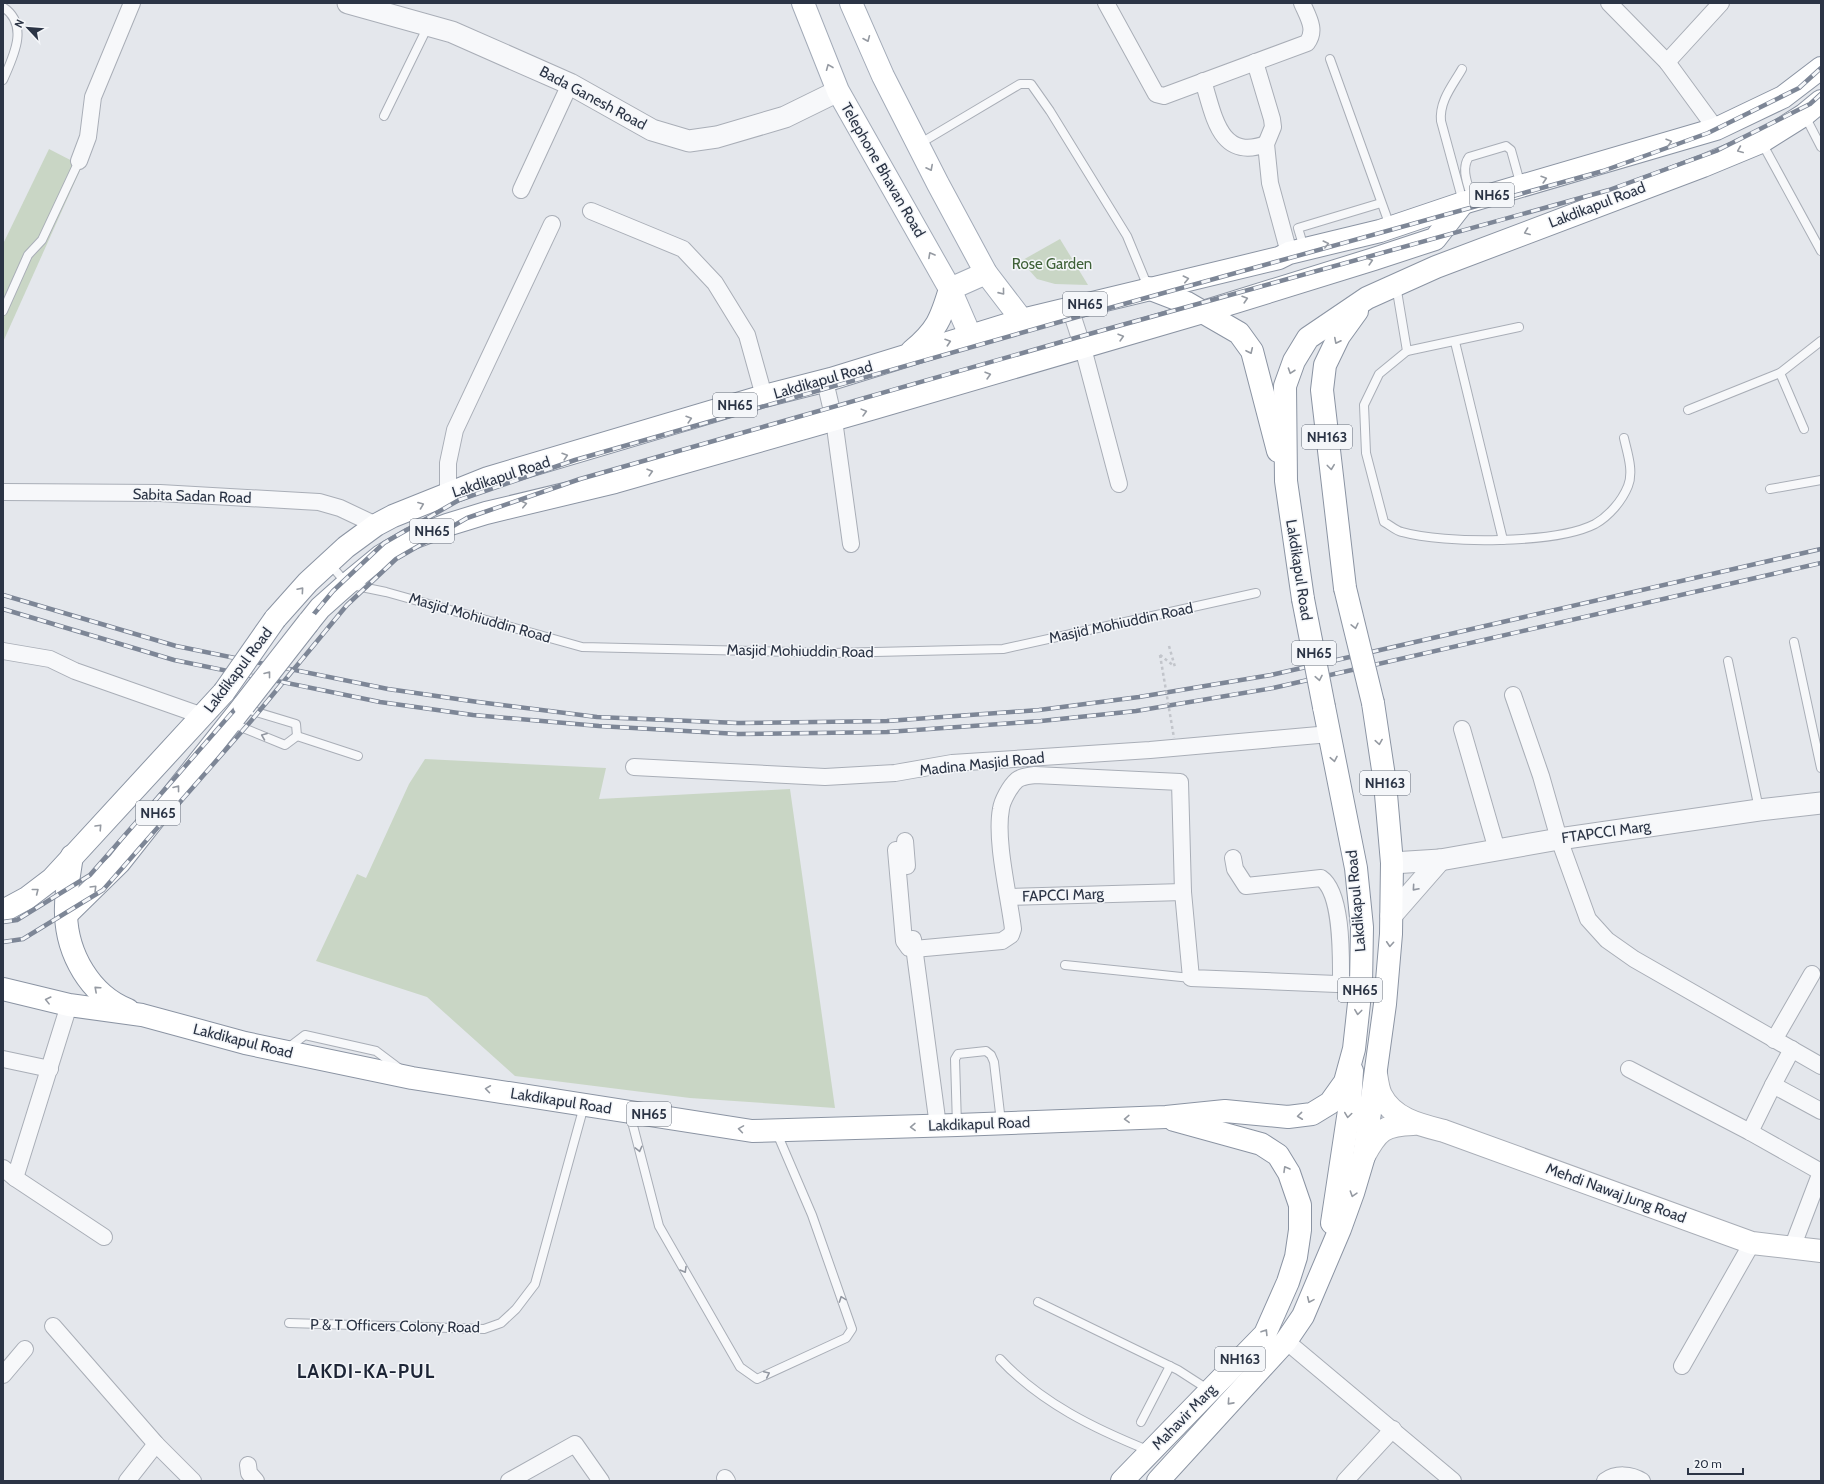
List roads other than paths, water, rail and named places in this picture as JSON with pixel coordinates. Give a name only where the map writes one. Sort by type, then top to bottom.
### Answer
[{"type":"main road","name":"Telephone Bhavan Road","points":[[803,3],[838,91],[950,289],[970,335]]},
{"type":"main road","points":[[851,3],[883,76],[986,273],[1022,320]]},
{"type":"main road","name":"Lakdikapul Road","points":[[3,911],[27,898],[52,879],[224,692],[275,620],[308,582],[346,547],[393,516],[488,478],[764,396],[825,381],[970,335],[1022,320],[1148,288],[1280,258],[1390,227],[1521,186],[1716,129],[1783,97],[1821,68]]},
{"type":"main road","name":"Lakdikapul Road","points":[[1286,481],[1285,386],[1294,361],[1308,338],[1367,298],[1446,262],[1703,166],[1761,142],[1804,115],[1821,101]]},
{"type":"main road","name":"NH65","points":[[1435,239],[1468,202]]},
{"type":"main road","points":[[1425,216],[1446,262]]},
{"type":"main road","name":"Lakdikapul Road","points":[[66,915],[119,863],[320,608],[381,556],[410,539],[447,525],[486,513],[615,482],[1083,348],[1435,239]]},
{"type":"main road","points":[[908,354],[933,332],[940,319],[950,289],[986,273]]},
{"type":"main road","name":"Lakdikapul Road","points":[[3,989],[69,1005],[142,1015],[245,1044],[412,1078],[752,1131],[1001,1124],[1166,1117],[1225,1111],[1288,1117],[1312,1114],[1330,1103],[1345,1082],[1354,1048],[1351,984],[1362,927],[1356,868],[1303,599],[1286,481],[1252,351],[1239,333],[1187,303],[1148,288]]},
{"type":"main road","name":"Lakdikapul Road","points":[[1364,1156],[1385,1004],[1391,916],[1392,863],[1385,783],[1373,703],[1346,588],[1322,390],[1325,365],[1339,336],[1367,298]]},
{"type":"main road","name":"NH65","points":[[72,856],[66,915],[74,954],[90,983],[113,1004],[142,1015]]},
{"type":"main road","name":"NH163","points":[[1324,1264],[1332,1223],[1350,1104],[1354,1048]]},
{"type":"main road","points":[[1376,1074],[1381,1095],[1394,1112],[1413,1124]]},
{"type":"main road","name":"Mahavir Marg","points":[[1122,1481],[1265,1334],[1288,1282],[1296,1257],[1300,1230],[1300,1205],[1289,1173],[1278,1155],[1261,1144],[1166,1117]]},
{"type":"main road","points":[[1364,1156],[1374,1137],[1392,1125],[1413,1124]]},
{"type":"main road","name":"Mehdi Nawaj Jung Road","points":[[1413,1124],[1444,1131],[1752,1243],[1821,1251]]},
{"type":"main road","name":"Mahavir Marg","points":[[1158,1481],[1286,1341],[1302,1316],[1346,1215],[1364,1156]]},
{"type":"street","points":[[79,161],[88,137],[93,97],[132,3]]},
{"type":"street","name":"Bada Ganesh Road","points":[[348,3],[392,12],[428,26],[452,32],[570,84],[652,130],[689,141],[717,137],[785,117],[838,91]]},
{"type":"street","points":[[1106,3],[1156,94],[1164,96],[1173,94],[1307,43],[1312,36],[1312,28],[1302,3]]},
{"type":"street","points":[[1609,3],[1667,62],[1716,129]]},
{"type":"street","points":[[1667,62],[1722,3]]},
{"type":"street","points":[[1255,62],[1273,127],[1266,144],[1270,183],[1297,252]]},
{"type":"street","points":[[1202,82],[1218,129],[1227,141],[1243,148],[1253,148],[1266,144]]},
{"type":"street","points":[[521,190],[570,84]]},
{"type":"street","points":[[591,211],[683,249],[715,283],[747,334],[764,396]]},
{"type":"street","points":[[448,494],[448,463],[455,430],[552,224]]},
{"type":"street","points":[[1070,308],[1083,348],[1119,484]]},
{"type":"street","points":[[825,381],[834,420],[851,544]]},
{"type":"street","name":"Sabita Sadan Road","points":[[3,492],[160,493],[319,502],[340,508],[376,526]]},
{"type":"street","points":[[3,651],[50,659],[75,671],[203,716]]},
{"type":"street","points":[[1513,695],[1541,776],[1559,839],[1588,919],[1607,940],[1634,959],[1821,1066]]},
{"type":"street","points":[[1462,729],[1497,850]]},
{"type":"street","name":"Madina Masjid Road","points":[[634,767],[825,777],[896,774],[952,763],[1150,750],[1330,734]]},
{"type":"street","points":[[1009,897],[1000,844],[1000,809],[1017,780],[1022,777],[1035,775],[1180,782],[1183,892],[1191,978],[1351,984],[1334,900],[1328,883],[1321,878],[1246,886],[1235,869],[1233,858]]},
{"type":"street","name":"FTAPCCI Marg","points":[[1392,863],[1440,860],[1559,839],[1759,810],[1821,803]]},
{"type":"street","points":[[901,846],[914,949],[948,1126]]},
{"type":"street","points":[[1391,916],[1440,860]]},
{"type":"street","name":"FAPCCI Marg","points":[[914,949],[1006,939],[1011,935],[1013,929],[1009,897],[1183,892]]},
{"type":"street","points":[[1774,1040],[1812,974]]},
{"type":"street","points":[[69,1005],[50,1069],[9,1173],[104,1237]]},
{"type":"street","points":[[1750,1132],[1792,1049]]},
{"type":"street","points":[[3,1059],[50,1069]]},
{"type":"street","points":[[1629,1069],[1750,1132],[1821,1172],[1792,1248]]},
{"type":"street","points":[[1773,1085],[1821,1111]]},
{"type":"street","points":[[1682,1366],[1752,1243]]},
{"type":"street","points":[[53,1326],[156,1444],[194,1481]]},
{"type":"street","points":[[1286,1341],[1393,1429],[1453,1481]]},
{"type":"street","points":[[3,1375],[25,1348]]},
{"type":"street","points":[[1345,1481],[1393,1429]]},
{"type":"street","points":[[127,1481],[156,1444]]},
{"type":"street","points":[[509,1481],[575,1444],[600,1481]]},
{"type":"street","points":[[248,1465],[249,1473],[256,1481]]},
{"type":"street","points":[[1605,1481],[1618,1474],[1630,1476],[1642,1481]]},
{"type":"lane","points":[[3,7],[9,11],[14,18],[18,40],[3,80]]},
{"type":"lane","points":[[384,116],[428,26]]},
{"type":"lane","points":[[1330,59],[1390,227]]},
{"type":"lane","points":[[1462,69],[1442,103],[1440,111],[1441,121],[1468,202]]},
{"type":"lane","points":[[918,145],[1020,84],[1031,84],[1050,111],[1127,236],[1148,288]]},
{"type":"lane","points":[[1804,115],[1821,147]]},
{"type":"lane","points":[[1761,142],[1821,251]]},
{"type":"lane","points":[[1468,202],[1464,169],[1469,157],[1506,146],[1511,150],[1521,186]]},
{"type":"lane","points":[[3,311],[28,255],[42,240],[79,161]]},
{"type":"lane","points":[[1297,252],[1298,228],[1381,203]]},
{"type":"lane","points":[[1396,285],[1407,351]]},
{"type":"lane","points":[[1519,327],[1455,342],[1407,351],[1379,374],[1364,405],[1366,453],[1384,522],[1401,532],[1434,539],[1529,539],[1575,531],[1595,524],[1617,506],[1629,484],[1630,464],[1624,438]]},
{"type":"lane","points":[[1455,342],[1503,540]]},
{"type":"lane","points":[[1688,410],[1780,373],[1820,344]]},
{"type":"lane","points":[[1780,373],[1804,429]]},
{"type":"lane","points":[[1770,489],[1821,480]]},
{"type":"lane","points":[[328,563],[347,584]]},
{"type":"lane","name":"Masjid Mohiuddin Road","points":[[347,584],[386,592],[582,647],[832,653],[1003,649],[1256,593]]},
{"type":"lane","points":[[1794,642],[1821,768]]},
{"type":"lane","points":[[1728,661],[1759,810]]},
{"type":"lane","points":[[239,712],[285,745],[297,736]]},
{"type":"lane","points":[[239,712],[296,724],[297,736]]},
{"type":"lane","points":[[297,736],[358,756]]},
{"type":"lane","points":[[1065,965],[1191,978]]},
{"type":"lane","points":[[948,1126],[955,1058],[958,1054],[986,1051],[991,1055],[994,1062],[1001,1124]]},
{"type":"lane","name":"P & T Officers Colony Road","points":[[289,1323],[484,1329],[501,1323],[516,1309],[535,1284],[585,1104]]},
{"type":"lane","points":[[629,1111],[659,1226],[740,1367],[757,1379],[846,1338],[852,1329],[812,1215],[775,1130]]},
{"type":"lane","points":[[1038,1302],[1170,1366],[1210,1390]]},
{"type":"lane","points":[[1000,1360],[1018,1379],[1075,1418],[1151,1451]]},
{"type":"lane","points":[[1141,1422],[1170,1366]]},
{"type":"railway","points":[[3,922],[17,920],[90,875],[236,708],[333,591],[384,543],[459,500],[575,460],[1077,317],[1603,171],[1708,133],[1799,88],[1821,68]]},
{"type":"railway","points":[[3,942],[23,939],[103,890],[251,721],[347,605],[396,559],[467,518],[580,479],[1082,336],[1609,190],[1716,151],[1810,104],[1821,94]]},
{"type":"railway","points":[[3,595],[176,646],[388,689],[478,702],[597,717],[738,723],[887,721],[1039,710],[1139,697],[1271,675],[1821,549]]},
{"type":"railway","points":[[3,609],[174,660],[380,702],[473,715],[599,726],[738,734],[887,732],[1041,721],[1136,711],[1273,688],[1821,563]]},
{"type":"district","name":"LAKDI-KA-PUL","points":[[366,1371]]},
{"type":"park label","name":"Rose Garden","points":[[1052,264]]}]
